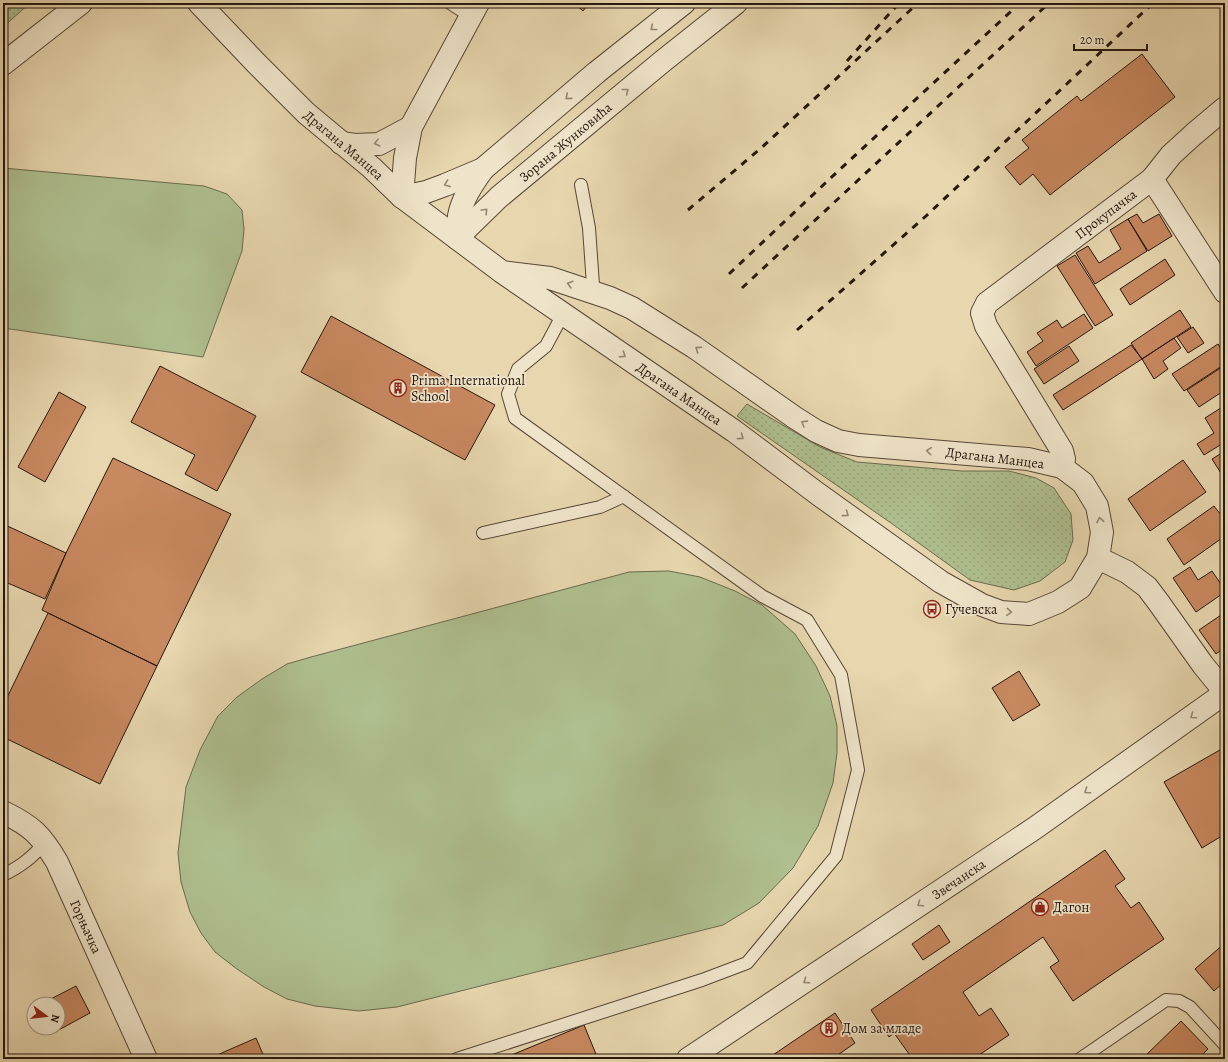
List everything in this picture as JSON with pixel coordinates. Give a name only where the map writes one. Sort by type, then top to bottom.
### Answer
[{"type":"street","points":[[3,64],[81,3]]},
{"type":"street","name":"Драгана Манцеа","points":[[199,3],[306,113],[372,168],[402,197],[502,272],[734,431],[818,494],[941,582],[982,605],[1000,612],[1029,614],[1058,602],[1080,588],[1098,558],[1102,532],[1097,506],[1083,483],[1062,467],[1028,459],[859,445],[838,441],[794,417],[694,346],[632,308],[596,293],[550,278],[502,272]]},
{"type":"street","points":[[457,238],[461,208],[469,191],[483,169],[597,72],[684,3]]},
{"type":"street","name":"Зорана Жунковића","points":[[457,238],[499,197],[663,61],[736,3]]},
{"type":"street","points":[[474,10],[411,127],[405,158],[402,197],[435,189],[483,169]]},
{"type":"street","name":"Прокупачка","points":[[1062,467],[1064,459],[1062,451],[986,326],[982,313],[987,303],[1152,179],[1171,155],[1225,108]]},
{"type":"street","points":[[341,143],[356,145],[379,144],[411,127]]},
{"type":"street","points":[[1152,179],[1225,292]]},
{"type":"street","points":[[1098,558],[1127,572],[1146,587],[1225,693]]},
{"type":"street","name":"Звечанска","points":[[692,1058],[1035,828],[1225,693]]},
{"type":"street","name":"Горњачка","points":[[3,812],[31,828],[46,843],[58,862],[146,1059]]},
{"type":"lane","points":[[450,3],[474,10]]},
{"type":"lane","points":[[581,184],[588,228],[593,285],[596,293]]},
{"type":"lane","points":[[457,1059],[702,980],[747,963],[836,856],[858,770],[841,675],[807,620],[762,596],[515,418],[508,394],[518,369],[546,346],[563,314]]},
{"type":"lane","points":[[483,533],[600,507],[624,496]]},
{"type":"lane","points":[[3,875],[23,865],[46,843]]},
{"type":"lane","points":[[1080,1059],[1166,1000],[1179,1001],[1190,1007],[1225,1045]]},
{"type":"green space","points":[[3,3],[30,3],[3,27]]},
{"type":"green space","points":[[3,168],[204,186],[227,194],[242,210],[244,229],[242,251],[203,357],[3,328]]},
{"type":"green space","points":[[747,404],[820,447],[857,462],[962,471],[1009,471],[1036,478],[1054,488],[1071,514],[1073,540],[1065,562],[1040,581],[1014,590],[970,580],[737,416]]},
{"type":"green space","points":[[669,571],[700,577],[735,591],[762,605],[795,634],[816,666],[830,696],[837,726],[837,753],[833,783],[818,826],[793,868],[759,903],[723,925],[397,1007],[359,1011],[315,1006],[287,999],[264,987],[215,952],[201,933],[190,912],[181,882],[178,853],[186,787],[200,750],[218,716],[237,697],[262,679],[287,664],[311,657],[629,572]]},
{"type":"building","points":[[574,3],[589,3],[583,11]]},
{"type":"building","points":[[1142,54],[1175,97],[1050,195],[1033,174],[1020,185],[1005,167],[1029,148],[1022,140],[1077,96],[1081,101]]},
{"type":"building","points":[[1137,214],[1143,223],[1159,214],[1172,236],[1148,251],[1128,219]]},
{"type":"building","points":[[1128,219],[1147,251],[1095,284],[1076,253],[1088,246],[1099,263],[1121,249],[1110,230]]},
{"type":"building","points":[[1075,255],[1113,315],[1095,326],[1057,266]]},
{"type":"building","points":[[1165,259],[1175,275],[1130,305],[1120,289]]},
{"type":"building","points":[[1180,310],[1191,327],[1142,359],[1131,343]]},
{"type":"building","points":[[1084,314],[1093,328],[1036,366],[1027,352],[1043,341],[1037,333],[1057,320],[1062,328]]},
{"type":"building","name":"Prima International School","points":[[331,316],[495,405],[465,460],[301,372]]},
{"type":"building","points":[[1193,327],[1204,343],[1188,353],[1177,337]]},
{"type":"building","points":[[1174,338],[1181,348],[1163,361],[1168,369],[1154,379],[1142,359]]},
{"type":"building","points":[[1218,344],[1225,355],[1225,364],[1184,391],[1172,374]]},
{"type":"building","points":[[1131,345],[1142,359],[1063,410],[1053,395]]},
{"type":"building","points":[[1069,346],[1079,361],[1044,384],[1034,369]]},
{"type":"building","points":[[1225,365],[1225,390],[1199,407],[1187,390]]},
{"type":"building","points":[[160,366],[256,416],[217,491],[185,474],[195,455],[131,422]]},
{"type":"building","points":[[59,392],[86,407],[45,482],[18,467]]},
{"type":"building","points":[[1224,406],[1225,442],[1204,455],[1197,444],[1214,433],[1205,418]]},
{"type":"building","points":[[3,417],[7,427],[3,429]]},
{"type":"building","points":[[1225,451],[1225,477],[1224,478],[1212,459]]},
{"type":"building","points":[[113,458],[231,514],[157,666],[42,610],[66,553]]},
{"type":"building","points":[[1183,460],[1206,492],[1150,531],[1128,499]]},
{"type":"building","points":[[1214,506],[1221,515],[1225,512],[1225,536],[1184,565],[1167,539]]},
{"type":"building","points":[[3,524],[66,553],[45,599],[3,581]]},
{"type":"building","points":[[1190,567],[1198,580],[1212,571],[1225,590],[1225,592],[1196,612],[1173,578]]},
{"type":"building","points":[[48,613],[157,666],[100,784],[3,737],[3,706]]},
{"type":"building","points":[[1224,613],[1225,632],[1221,635],[1225,641],[1225,647],[1216,654],[1199,630]]},
{"type":"building","points":[[1019,671],[1040,705],[1013,721],[992,688]]},
{"type":"building","points":[[3,694],[8,697],[3,706]]},
{"type":"building","points":[[1225,747],[1225,834],[1202,848],[1164,782]]},
{"type":"building","points":[[1105,850],[1125,879],[1115,886],[1131,908],[1139,902],[1164,939],[1073,1001],[1050,967],[1059,961],[1043,937],[963,992],[979,1016],[991,1008],[1009,1035],[973,1059],[902,1059],[909,1054],[894,1033],[889,1037],[871,1010]]},
{"type":"building","points":[[939,925],[950,942],[923,960],[912,944]]},
{"type":"building","points":[[1225,943],[1225,981],[1214,991],[1195,969]]},
{"type":"building","points":[[76,986],[90,1013],[66,1026],[66,996],[57,996]]},
{"type":"building","name":"Дом за младе","points":[[835,1013],[855,1043],[832,1059],[767,1059]]},
{"type":"building","points":[[1181,1021],[1208,1049],[1198,1059],[1142,1059]]},
{"type":"building","points":[[584,1025],[598,1059],[502,1059]]},
{"type":"building","points":[[256,1038],[265,1059],[208,1059]]},
{"type":"railway","points":[[847,61],[899,3]]},
{"type":"railway","points":[[688,210],[760,149],[918,3]]},
{"type":"railway","points":[[729,274],[1020,3]]},
{"type":"railway","points":[[742,288],[1049,3]]},
{"type":"railway","points":[[797,330],[926,216],[1153,3]]},
{"type":"place","name":"Prima International School","points":[[398,388]]},
{"type":"place","name":"Гучевска","points":[[932,609]]},
{"type":"place","name":"Дагон","points":[[1040,907]]},
{"type":"place","name":"Дом за младе","points":[[829,1028]]}]
